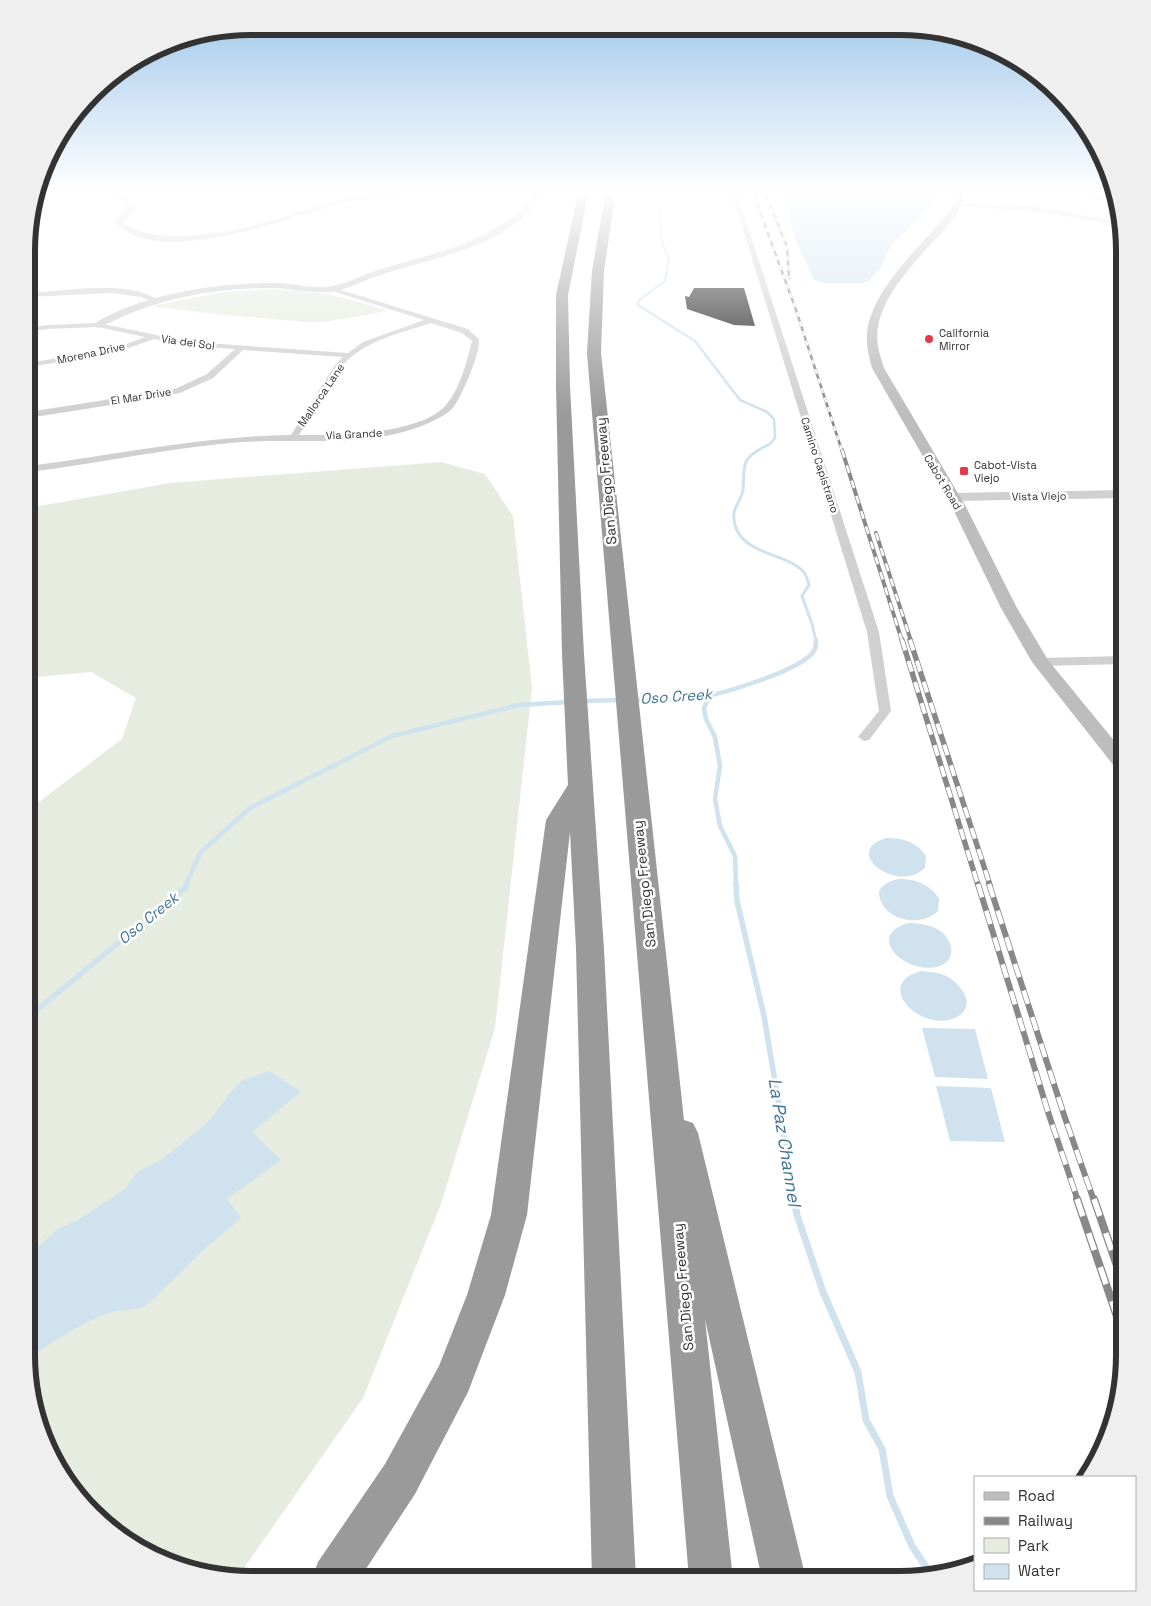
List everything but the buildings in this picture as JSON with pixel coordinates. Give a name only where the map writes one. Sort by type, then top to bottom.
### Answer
[{"type":"highway","points":[[568,265],[562,295],[563,386],[573,654],[590,949],[614,1571]]},
{"type":"highway","name":"San Diego Freeway","points":[[598,265],[594,293],[594,353],[710,1571]]},
{"type":"highway","points":[[339,1571],[400,1479],[441,1404],[454,1378],[486,1295],[509,1215],[559,820],[581,784]]},
{"type":"highway","points":[[659,1035],[782,1571]]},
{"type":"main road","name":"Cabot Road","points":[[910,265],[884,295],[874,320],[872,345],[878,368],[953,497],[1009,608],[1041,662],[1116,757]]},
{"type":"street","points":[[320,288],[342,278],[386,265]]},
{"type":"street","points":[[98,325],[125,311],[183,294],[226,288],[270,286],[330,289],[405,265]]},
{"type":"street","name":"Camino Capistrano","points":[[757,265],[873,632],[885,711],[864,737]]},
{"type":"street","name":"Via Grande","points":[[35,468],[205,442],[294,437],[365,436],[390,432],[417,424],[435,416],[451,405],[474,352],[476,341],[465,331],[330,289]]},
{"type":"street","points":[[35,294],[114,291],[145,295],[156,301]]},
{"type":"street","name":"Mallorca Lane","points":[[294,437],[338,365],[366,344],[432,320]]},
{"type":"street","name":"Via del Sol","points":[[35,329],[98,325],[191,344],[350,355]]},
{"type":"street","name":"Morena Drive","points":[[35,364],[115,351],[152,337]]},
{"type":"street","name":"El Mar Drive","points":[[35,414],[177,391],[210,376],[241,348]]},
{"type":"street","name":"Vista Viejo","points":[[953,497],[1116,494]]},
{"type":"street","points":[[1041,662],[1116,660]]},
{"type":"green space","points":[[276,289],[306,291],[332,296],[387,311],[324,322],[306,322],[152,306],[223,292]]},
{"type":"green space","points":[[441,462],[485,474],[513,516],[532,688],[495,1028],[441,1204],[363,1398],[242,1571],[195,1564],[168,1555],[131,1535],[98,1508],[71,1475],[51,1438],[42,1411],[35,1369],[35,805],[122,739],[136,698],[91,672],[35,677],[35,507],[170,483]]},
{"type":"water","points":[[807,265],[882,265],[869,281],[861,283],[824,283],[814,280]]},
{"type":"water","points":[[887,838],[904,840],[918,847],[926,856],[925,868],[913,875],[900,876],[888,874],[878,868],[871,860],[869,852],[874,844]]},
{"type":"water","points":[[899,879],[916,881],[927,886],[939,899],[938,911],[921,920],[902,919],[893,915],[881,901],[879,891],[888,883]]},
{"type":"water","points":[[909,923],[921,924],[939,930],[951,945],[948,961],[943,965],[924,968],[912,965],[894,952],[890,944],[890,936],[896,929]]},
{"type":"water","points":[[921,971],[941,974],[956,983],[967,1001],[966,1008],[962,1013],[955,1018],[942,1021],[928,1019],[916,1013],[907,1005],[901,996],[901,986],[907,977]]},
{"type":"water","points":[[922,1028],[975,1029],[988,1079],[935,1077]]},
{"type":"water","points":[[269,1071],[301,1092],[252,1132],[281,1160],[227,1199],[241,1218],[208,1246],[147,1305],[98,1317],[67,1333],[35,1354],[35,1249],[58,1229],[78,1220],[125,1189],[135,1175],[144,1168],[158,1162],[179,1146],[211,1119],[241,1081]]},
{"type":"water","points":[[936,1086],[991,1088],[1005,1142],[950,1141]]},
{"type":"waterway","name":"Oso Creek","points":[[668,265],[665,281],[638,301],[638,305],[695,341],[740,400],[767,412],[774,419],[775,438],[770,444],[756,451]]},
{"type":"waterway","name":"Oso Creek","points":[[759,450],[746,462],[742,494],[734,513],[735,525],[747,543],[789,562],[805,574],[809,585],[802,596],[816,641]]},
{"type":"waterway","name":"Oso Creek","points":[[635,700],[697,698],[741,687],[778,674],[806,659],[815,650],[816,641]]},
{"type":"waterway","name":"La Paz Channel","points":[[709,696],[704,708],[706,719],[715,737],[720,766],[715,799],[720,826],[735,856],[736,885]]},
{"type":"waterway","name":"Oso Creek","points":[[582,701],[622,700]]},
{"type":"waterway","name":"Oso Creek","points":[[186,885],[200,853],[250,808],[392,736],[519,705],[569,702]]},
{"type":"waterway","name":"Oso Creek","points":[[35,1011],[185,888],[187,884]]},
{"type":"waterway","name":"La Paz Channel","points":[[736,884],[737,901],[764,1016],[795,1201]]},
{"type":"waterway","name":"La Paz Channel","points":[[794,1199],[797,1215],[823,1292],[858,1372],[866,1420],[882,1449],[890,1496],[912,1546],[927,1569]]},
{"type":"railway","points":[[779,265],[842,451]]},
{"type":"railway","points":[[788,265],[789,278]]},
{"type":"railway","points":[[842,450],[902,641]]},
{"type":"railway","points":[[876,533],[911,641]]},
{"type":"railway","points":[[902,640],[978,885]]},
{"type":"railway","points":[[910,640],[990,885]]},
{"type":"railway","points":[[978,884],[1049,1115],[1078,1201]]},
{"type":"railway","points":[[989,884],[1094,1201]]},
{"type":"railway","points":[[1077,1199],[1116,1314]]},
{"type":"railway","points":[[1094,1199],[1116,1263]]},
{"type":"place","name":"California Mirror","points":[[929,339]]},
{"type":"place","name":"Cabot-Vista Viejo","points":[[964,471]]}]
